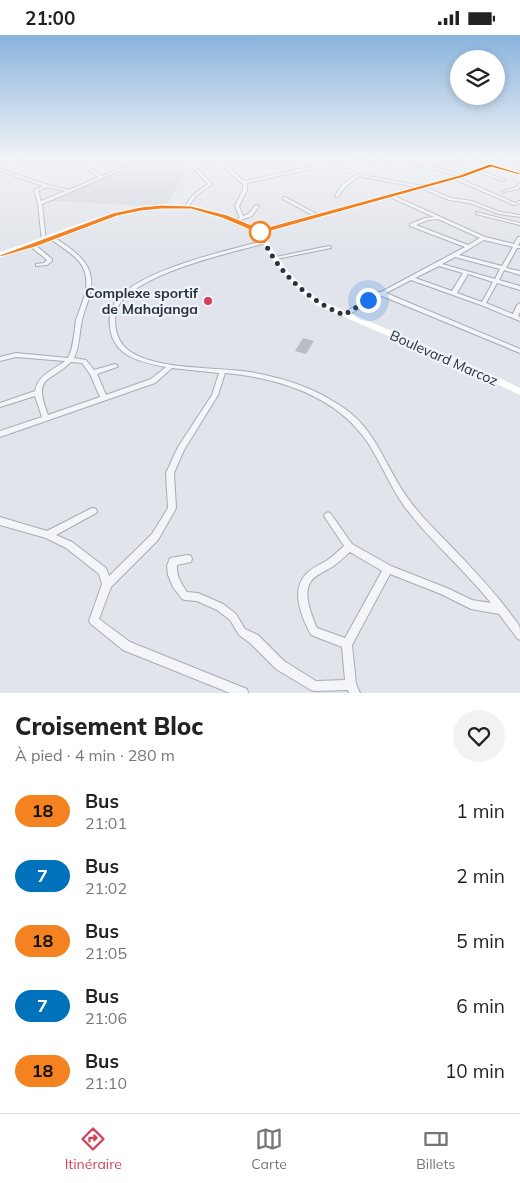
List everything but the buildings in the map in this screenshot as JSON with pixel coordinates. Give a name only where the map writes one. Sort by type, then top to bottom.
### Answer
[{"type":"main road","points":[[0,255],[115,215],[151,208],[186,207],[207,211],[260,232],[415,189]]},
{"type":"main road","name":"Boulevard Marcoz","points":[[260,232],[264,242],[297,285],[308,296],[344,315],[466,366],[520,392]]},
{"type":"street","points":[[40,189],[36,190],[40,203],[44,241]]},
{"type":"street","points":[[59,189],[69,191]]},
{"type":"street","points":[[40,203],[74,189]]},
{"type":"street","points":[[186,207],[191,199],[204,189]]},
{"type":"street","points":[[242,218],[237,206],[245,189]]},
{"type":"street","points":[[337,196],[342,189]]},
{"type":"street","points":[[426,189],[450,199],[470,201],[499,213],[520,216]]},
{"type":"street","points":[[481,189],[515,203],[520,202]]},
{"type":"street","points":[[504,191],[515,189]]},
{"type":"street","points":[[391,195],[482,238],[518,246]]},
{"type":"street","points":[[284,198],[318,217]]},
{"type":"street","points":[[236,221],[250,215],[257,206]]},
{"type":"street","points":[[477,213],[520,224]]},
{"type":"street","points":[[438,217],[412,225],[469,247]]},
{"type":"street","points":[[46,418],[37,393],[40,382],[71,359],[76,343],[79,320],[88,291],[88,269],[84,261],[52,238]]},
{"type":"street","points":[[344,315],[380,293],[438,265],[482,238]]},
{"type":"street","points":[[483,304],[518,246],[520,238]]},
{"type":"street","points":[[264,242],[200,260],[143,281],[129,290],[118,301],[112,315],[113,335],[122,349],[136,358],[170,367],[224,371],[277,378],[315,393],[346,413],[372,442],[406,502],[488,593],[520,635]]},
{"type":"street","points":[[32,245],[50,260],[45,264],[38,265]]},
{"type":"street","points":[[276,258],[329,247]]},
{"type":"street","points":[[455,255],[520,273]]},
{"type":"street","points":[[438,265],[520,288]]},
{"type":"street","points":[[454,293],[466,273]]},
{"type":"street","points":[[412,279],[517,318],[520,305]]},
{"type":"street","points":[[380,293],[520,351]]},
{"type":"street","points":[[513,348],[520,341]]},
{"type":"street","points":[[0,359],[16,355],[84,361],[93,373],[104,398]]},
{"type":"street","points":[[93,373],[115,366]]},
{"type":"street","points":[[0,434],[153,381],[170,367]]},
{"type":"street","points":[[224,371],[215,395],[181,449],[170,473],[172,508],[154,537],[106,585],[94,621],[127,646],[243,693]]},
{"type":"street","points":[[0,405],[37,393]]},
{"type":"street","points":[[48,535],[93,511]]},
{"type":"street","points":[[328,516],[348,547],[388,569],[444,591],[470,604],[500,611]]},
{"type":"street","points":[[0,521],[48,535],[69,545],[103,571],[106,585]]},
{"type":"street","points":[[347,644],[314,632],[307,619],[304,589],[309,577],[325,567],[348,547]]},
{"type":"street","points":[[188,559],[173,561],[171,569],[174,581],[185,596],[198,597],[220,607],[233,617],[242,632],[254,639],[280,665],[315,686],[353,689],[347,644],[388,569]]},
{"type":"shaded area","points":[[77,189],[176,189],[168,203],[154,206],[48,201]]},
{"type":"bus line","name":"18","points":[[0,255],[98,220],[141,209],[191,207],[224,216],[260,232],[416,189]]},
{"type":"place","name":"Complexe sportif de Mahajanga","points":[[208,301]]},
{"type":"route","points":[[260,232],[264,242],[285,271],[302,291],[319,303],[344,315],[368,300]]}]
